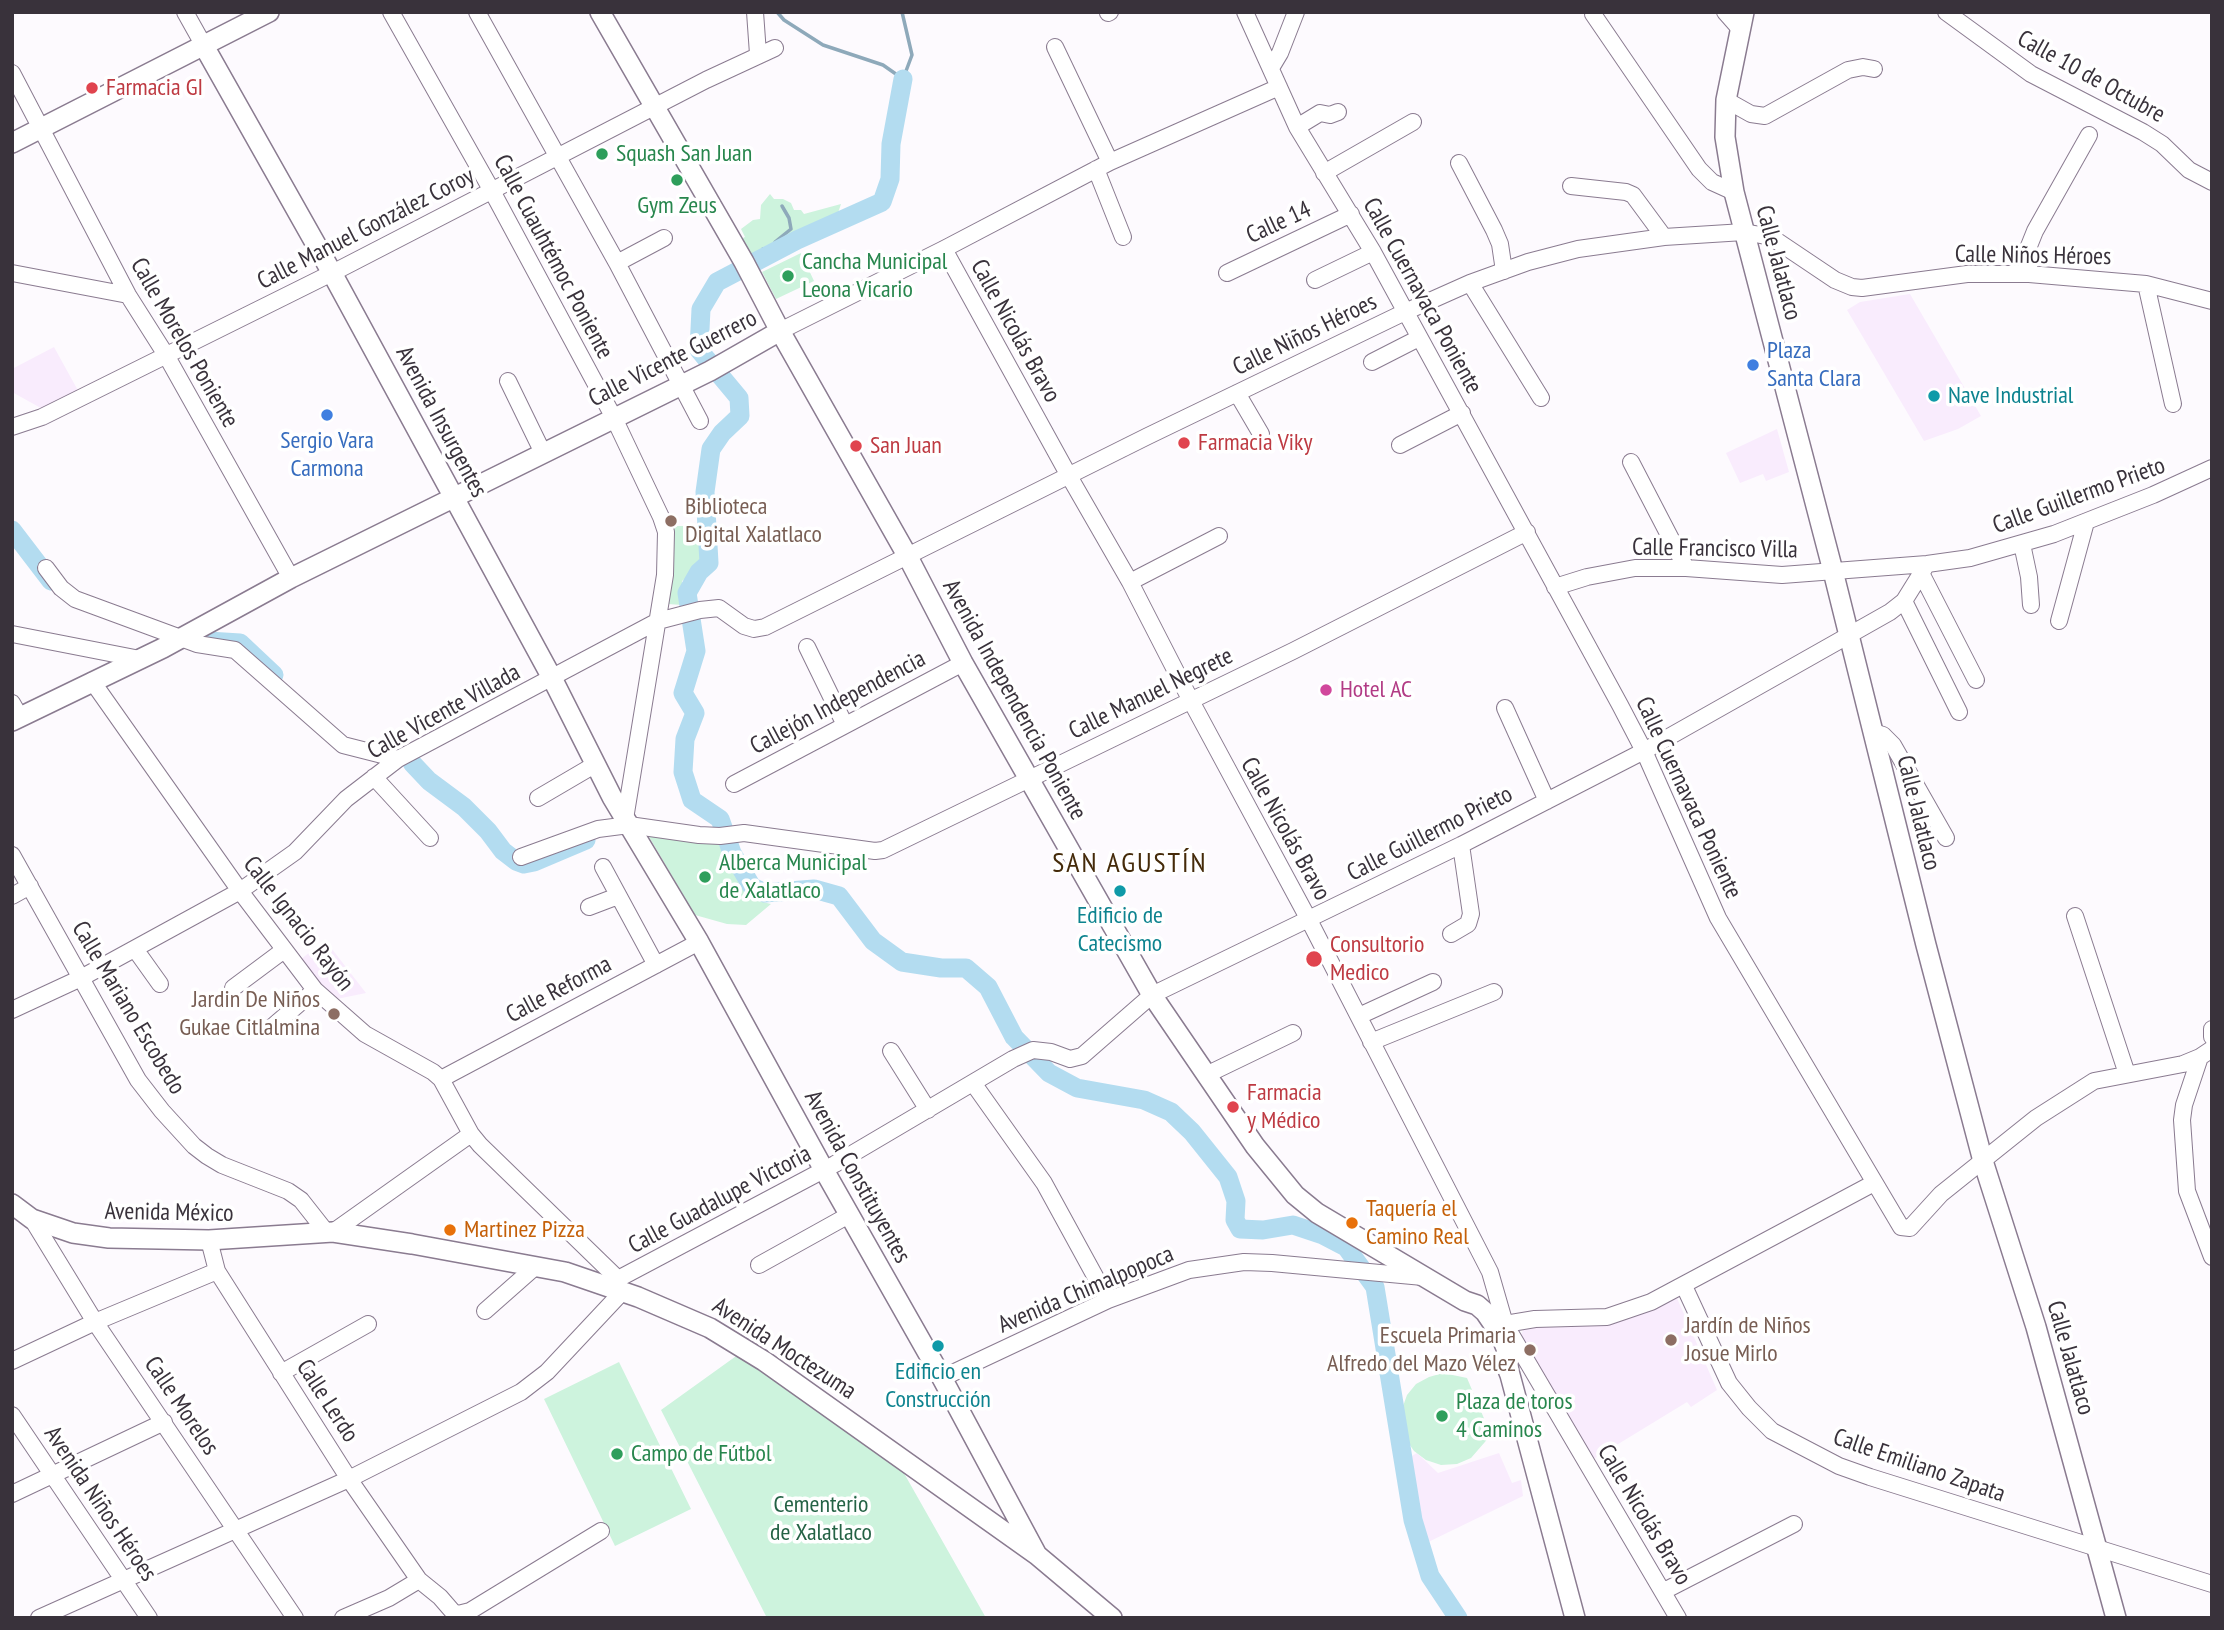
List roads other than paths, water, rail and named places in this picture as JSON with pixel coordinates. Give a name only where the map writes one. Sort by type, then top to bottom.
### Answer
[{"type":"main road","points":[[12,143],[268,12]]},
{"type":"main road","name":"Avenida Independencia Poniente","points":[[600,12],[744,262],[908,557],[963,663],[1152,995],[1206,1075],[1267,1163],[1295,1195],[1317,1213],[1465,1301],[1477,1305],[1501,1326],[1509,1372],[1575,1618]]},
{"type":"main road","name":"Calle Jalatlaco","points":[[1742,21],[1726,100],[1725,137],[1734,192],[1983,1161],[2036,1327],[2116,1618]]},
{"type":"main road","name":"Avenida Insurgentes","points":[[204,46],[332,273],[627,822]]},
{"type":"main road","name":"Calle Vicente Guerrero","points":[[15,714],[182,638],[291,578],[718,367],[780,331]]},
{"type":"main road","name":"Avenida Constituyentes","points":[[627,822],[699,942],[942,1378],[1037,1555]]},
{"type":"main road","name":"Avenida México","points":[[12,1204],[32,1219],[74,1233],[108,1238],[209,1240],[330,1233]]},
{"type":"main road","name":"Avenida Moctezuma","points":[[330,1233],[565,1272],[618,1286],[710,1328],[764,1361],[1037,1555],[1112,1618]]},
{"type":"main road","name":"Avenida Independencia Poniente","points":[[1465,1301],[1489,1333],[1509,1372]]},
{"type":"street","points":[[185,12],[204,46]]},
{"type":"street","name":"Calle Cuauhtémoc Poniente","points":[[391,12],[492,191],[614,418],[666,532],[666,562],[627,822]]},
{"type":"street","points":[[477,12],[617,263],[700,421]]},
{"type":"street","points":[[755,12],[758,54]]},
{"type":"street","name":"Calle Cuernavaca Poniente","points":[[1245,12],[1297,127],[1373,252],[1644,751],[1718,918],[1898,1223],[1907,1229],[1913,1225],[1941,1194],[1983,1161]]},
{"type":"street","points":[[1271,68],[1280,53],[1296,12]]},
{"type":"street","points":[[1725,12],[1742,21]]},
{"type":"street","name":"Calle 10 de Octubre","points":[[1946,12],[2031,75],[2143,132],[2162,144],[2189,170],[2212,182]]},
{"type":"street","points":[[1593,13],[1699,169],[1712,182],[1734,192]]},
{"type":"street","points":[[1055,47],[1103,166],[1123,237]]},
{"type":"street","name":"Calle Manuel González Coroy","points":[[12,427],[43,417],[332,273],[758,54],[775,48]]},
{"type":"street","points":[[1726,100],[1751,114],[1765,116],[1848,70],[1863,67],[1874,69]]},
{"type":"street","name":"Calle Morelos Poniente","points":[[12,73],[128,295],[166,355],[291,578]]},
{"type":"street","name":"Calle Vicente Guerrero","points":[[780,331],[1103,166],[1279,87]]},
{"type":"street","points":[[1297,127],[1320,113],[1330,115],[1338,112]]},
{"type":"street","points":[[1324,173],[1413,122]]},
{"type":"street","points":[[2029,274],[2029,246],[2035,231],[2089,135]]},
{"type":"street","points":[[1459,163],[1500,244],[1504,271]]},
{"type":"street","points":[[1571,186],[1633,195],[1664,237]]},
{"type":"street","name":"Calle 14","points":[[1227,273],[1351,214]]},
{"type":"street","name":"Calle Niños Héroes","points":[[700,610],[719,608],[744,626],[759,629],[1405,312],[1471,283],[1578,249],[1664,237],[1744,232],[1771,237],[1835,280],[1852,287],[1863,288],[1966,274],[2029,274],[2146,284],[2212,301]]},
{"type":"street","points":[[617,263],[664,238]]},
{"type":"street","name":"Calle Nicolás Bravo","points":[[944,249],[1130,582],[1359,1016],[1490,1272],[1496,1288],[1501,1326],[1678,1618]]},
{"type":"street","points":[[1315,281],[1373,252]]},
{"type":"street","points":[[12,273],[128,295]]},
{"type":"street","points":[[1471,283],[1541,398]]},
{"type":"street","points":[[2146,284],[2173,404]]},
{"type":"street","points":[[1372,362],[1419,338]]},
{"type":"street","points":[[508,382],[543,453]]},
{"type":"street","points":[[1237,393],[1261,434]]},
{"type":"street","points":[[1400,445],[1462,413]]},
{"type":"street","points":[[1631,462],[1686,568]]},
{"type":"street","name":"Calle Guillermo Prieto","points":[[1833,571],[1924,569],[2022,544],[2085,522],[2212,468]]},
{"type":"street","points":[[2059,621],[2085,522]]},
{"type":"street","name":"Calle Manuel Negrete","points":[[627,822],[720,836],[744,832],[883,850],[1293,651],[1527,532]]},
{"type":"street","points":[[1130,582],[1219,536]]},
{"type":"street","points":[[2022,544],[2029,577],[2031,605]]},
{"type":"street","points":[[46,568],[61,588],[75,598],[204,646],[228,648],[242,654],[343,746],[398,759]]},
{"type":"street","name":"Calle Francisco Villa","points":[[1555,587],[1587,577],[1625,570],[1686,568],[1782,575],[1833,571]]},
{"type":"street","points":[[1924,569],[1904,601],[1959,712]]},
{"type":"street","points":[[1924,569],[1976,680]]},
{"type":"street","name":"Calle Guillermo Prieto","points":[[1034,1050],[1045,1050],[1076,1059],[1152,995],[1461,845],[1644,751],[1849,636],[1904,601]]},
{"type":"street","name":"Calle Vicente Villada","points":[[12,1010],[81,978],[240,891],[295,852],[346,799],[398,759],[658,621],[700,610]]},
{"type":"street","points":[[12,634],[140,659]]},
{"type":"street","points":[[807,647],[845,725]]},
{"type":"street","name":"Callejón Independencia","points":[[734,783],[963,663]]},
{"type":"street","name":"Calle Ignacio Rayón","points":[[92,681],[240,891],[315,990],[365,1034],[441,1079],[471,1134],[618,1286]]},
{"type":"street","points":[[1505,708],[1547,801]]},
{"type":"street","points":[[1873,732],[1883,735],[1893,745],[1946,838]]},
{"type":"street","points":[[538,798],[596,764]]},
{"type":"street","points":[[374,777],[429,838]]},
{"type":"street","points":[[521,857],[598,829],[627,822]]},
{"type":"street","points":[[1451,934],[1468,924],[1471,914],[1461,845]]},
{"type":"street","name":"Calle Mariano Escobedo","points":[[12,855],[138,1080],[183,1135],[222,1165],[288,1191],[301,1200],[330,1233]]},
{"type":"street","points":[[603,867],[656,965]]},
{"type":"street","points":[[12,896],[30,886]]},
{"type":"street","points":[[589,907],[618,895]]},
{"type":"street","points":[[2075,916],[2127,1074]]},
{"type":"street","name":"Calle Reforma","points":[[441,1079],[699,942]]},
{"type":"street","points":[[135,949],[160,984]]},
{"type":"street","points":[[233,988],[284,950]]},
{"type":"street","points":[[1359,1016],[1433,982]]},
{"type":"street","points":[[272,1027],[315,990]]},
{"type":"street","points":[[1371,1042],[1494,992]]},
{"type":"street","points":[[2212,1030],[2212,1037]]},
{"type":"street","points":[[1206,1075],[1293,1033]]},
{"type":"street","name":"Calle Guadalupe Victoria","points":[[237,1528],[349,1479],[522,1392],[536,1382],[613,1305],[618,1286],[1013,1059],[1034,1050]]},
{"type":"street","points":[[891,1051],[928,1110]]},
{"type":"street","points":[[1983,1161],[2036,1118],[2094,1082],[2183,1064],[2206,1053]]},
{"type":"street","points":[[2206,1053],[2184,1105],[2182,1120],[2187,1191],[2212,1256]]},
{"type":"street","points":[[973,1083],[1044,1183],[1108,1300]]},
{"type":"street","points":[[330,1233],[471,1134]]},
{"type":"street","points":[[1501,1326],[1535,1320],[1606,1317],[1651,1302],[1874,1183]]},
{"type":"street","points":[[759,1265],[849,1214]]},
{"type":"street","name":"Calle Morelos","points":[[32,1219],[95,1322],[237,1528],[295,1618]]},
{"type":"street","name":"Calle Lerdo","points":[[209,1240],[217,1271],[349,1479],[419,1580],[453,1612],[464,1614],[601,1531]]},
{"type":"street","name":"Avenida Chimalpopoca","points":[[942,1378],[1108,1300],[1189,1270],[1223,1265],[1272,1263],[1426,1278]]},
{"type":"street","points":[[485,1311],[536,1266]]},
{"type":"street","points":[[12,1361],[95,1322],[217,1271]]},
{"type":"street","name":"Calle Emiliano Zapata","points":[[1684,1286],[1729,1383],[1772,1431],[1839,1466],[2212,1584]]},
{"type":"street","points":[[281,1373],[368,1324]]},
{"type":"street","name":"Avenida Niños Héroes","points":[[12,1415],[149,1618]]},
{"type":"street","points":[[12,1494],[164,1422]]},
{"type":"street","points":[[1664,1591],[1794,1524]]},
{"type":"street","points":[[38,1618],[237,1528]]},
{"type":"street","points":[[343,1618],[389,1598],[419,1580]]},
{"type":"waterway","points":[[777,12],[784,20],[823,45],[883,65],[903,79],[912,55],[902,12]]},
{"type":"waterway","points":[[903,79],[891,144],[890,179],[882,202],[797,240],[717,282],[701,309],[699,350],[739,398],[740,416],[722,433],[711,449],[705,492],[709,563],[699,572],[687,593],[696,651],[683,693],[695,713],[685,739],[683,772],[692,800],[720,819],[732,853],[752,887],[765,893],[814,889],[839,896],[873,941],[902,962],[941,968],[966,968],[988,987],[1014,1037],[1049,1073],[1077,1088],[1144,1100],[1171,1112],[1192,1132],[1228,1177],[1236,1201],[1235,1220],[1240,1229],[1263,1230],[1293,1225],[1323,1235],[1346,1247],[1375,1287],[1413,1520],[1430,1576],[1458,1618]]},
{"type":"waterway","points":[[775,242],[791,229],[789,218],[782,206]]},
{"type":"waterway","points":[[761,259],[763,249]]},
{"type":"waterway","points":[[12,530],[51,581]]},
{"type":"waterway","points":[[208,641],[240,643],[274,675]]},
{"type":"waterway","points":[[412,763],[429,781],[464,807],[503,851],[516,861],[524,864],[534,862],[586,840]]},
{"type":"place","name":"Farmacia GI","points":[[92,88]]},
{"type":"place","name":"Squash San Juan","points":[[602,154]]},
{"type":"place","name":"Gym Zeus","points":[[677,180]]},
{"type":"place","name":"Cancha Municipal Leona Vicario","points":[[788,276]]},
{"type":"place","name":"Plaza Santa Clara","points":[[1753,365]]},
{"type":"place","name":"Nave Industrial","points":[[1934,396]]},
{"type":"place","name":"Sergio Vara Carmona","points":[[327,415]]},
{"type":"place","name":"Farmacia Viky","points":[[1184,443]]},
{"type":"place","name":"San Juan","points":[[856,446]]},
{"type":"place","name":"Biblioteca Digital Xalatlaco","points":[[671,521]]},
{"type":"place","name":"Hotel AC","points":[[1326,690]]},
{"type":"place","name":"Alberca Municipal de Xalatlaco","points":[[705,877]]},
{"type":"place","name":"Edificio de Catecismo","points":[[1120,891]]},
{"type":"place","name":"Consultorio Medico","points":[[1314,959]]},
{"type":"place","name":"Jardin De Niños Gukae Citlalmina","points":[[334,1014]]},
{"type":"place","name":"Farmacia y Médico","points":[[1233,1107]]},
{"type":"place","name":"Taquería el Camino Real","points":[[1352,1223]]},
{"type":"place","name":"Martinez Pizza","points":[[450,1230]]},
{"type":"place","name":"Jardín de Niños Josue Mirlo","points":[[1671,1340]]},
{"type":"place","name":"Edificio en Construcción","points":[[938,1346]]},
{"type":"place","name":"Escuela Primaria Alfredo del Mazo Vélez","points":[[1530,1350]]},
{"type":"place","name":"Plaza de toros 4 Caminos","points":[[1442,1416]]},
{"type":"place","name":"Campo de Fútbol","points":[[617,1454]]},
{"type":"district","name":"SAN AGUSTÍN","points":[[1130,864]]},
{"type":"park label","name":"Cementerio de Xalatlaco","points":[[821,1519]]}]
